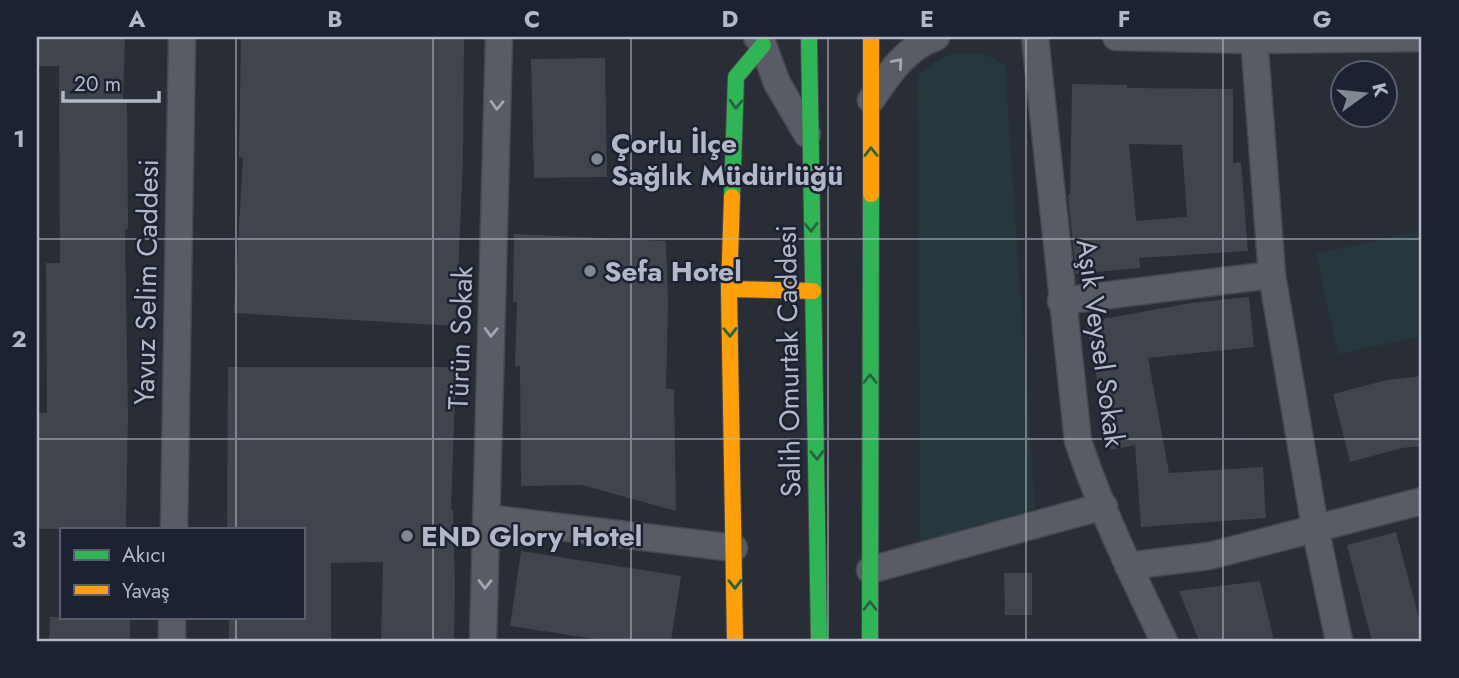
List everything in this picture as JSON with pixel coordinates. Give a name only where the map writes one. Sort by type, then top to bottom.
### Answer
[{"type":"main road","name":"Salih Omurtak Caddesi","points":[[809,37],[819,641]]},
{"type":"main road","points":[[870,641],[871,37]]},
{"type":"main road","points":[[735,641],[729,289],[736,77],[760,41]]},
{"type":"main road","points":[[729,289],[813,291]]},
{"type":"street","name":"Yavuz Selim Caddesi","points":[[174,528],[181,37]]},
{"type":"street","name":"Türün Sokak","points":[[483,641],[499,37]]},
{"type":"street","points":[[871,100],[906,54],[936,37]]},
{"type":"street","name":"Aşık Veysel Sokak","points":[[1035,37],[1078,441],[1095,492],[1104,506],[1128,566],[1164,641]]},
{"type":"street","points":[[1116,37],[1422,37]]},
{"type":"street","points":[[1254,38],[1272,275],[1315,527],[1339,641]]},
{"type":"street","points":[[760,41],[777,83],[809,137]]},
{"type":"street","points":[[1061,301],[1272,275]]},
{"type":"street","points":[[1128,566],[1209,556],[1422,500]]},
{"type":"street","points":[[870,570],[1104,506]]},
{"type":"street","points":[[486,518],[734,548]]},
{"type":"street","points":[[172,618],[172,641]]},
{"type":"shaded area","points":[[954,53],[984,54],[1005,65],[1035,509],[920,542],[918,76],[933,63]]},
{"type":"shaded area","points":[[1422,230],[1422,336],[1338,354],[1316,254]]},
{"type":"building","points":[[37,37],[125,37],[123,100],[127,100],[128,229],[125,229],[128,414],[126,528],[38,529],[39,413],[47,413],[46,263],[60,263],[59,66],[37,66]]},
{"type":"building","points":[[241,37],[464,37],[463,158],[456,326],[234,313],[243,157],[239,157]]},
{"type":"building","points":[[605,58],[607,177],[534,178],[531,59]]},
{"type":"building","points":[[1072,84],[1127,85],[1127,88],[1233,89],[1233,163],[1241,162],[1248,251],[1139,258],[1140,268],[1076,274],[1070,194]],"holes":[[[1129,144],[1182,145],[1187,217],[1136,221]]]},
{"type":"building","points":[[514,234],[666,241],[666,389],[674,389],[676,511],[582,485],[521,486],[520,366],[515,366],[517,302],[513,302]]},
{"type":"building","points":[[1249,297],[1254,347],[1148,358],[1169,473],[1263,467],[1266,518],[1141,527],[1135,445],[1111,450],[1086,322],[1191,303]]},
{"type":"building","points":[[228,367],[456,367],[451,510],[455,585],[454,641],[381,641],[383,562],[331,563],[331,641],[229,641],[229,618],[304,618],[304,528],[227,528]]},
{"type":"building","points":[[1422,376],[1422,446],[1402,448],[1350,462],[1333,394],[1387,380]]},
{"type":"building","points":[[1396,532],[1422,629],[1422,641],[1372,641],[1347,545]]},
{"type":"building","points":[[521,551],[681,576],[671,641],[608,641],[510,626]]},
{"type":"building","points":[[1004,573],[1032,573],[1032,615],[1005,615]]},
{"type":"building","points":[[1260,581],[1274,641],[1199,641],[1179,591]]},
{"type":"building","points":[[50,617],[130,618],[130,641],[49,641]]},
{"type":"traffic: fast","points":[[809,37],[819,641]]},
{"type":"traffic: fast","points":[[732,197],[736,77],[763,45]]},
{"type":"traffic: fast","points":[[870,641],[871,194]]},
{"type":"traffic: slow","points":[[871,37],[871,194]]},
{"type":"traffic: slow","points":[[732,197],[729,289],[735,641]]},
{"type":"traffic: slow","points":[[729,289],[813,291]]},
{"type":"place","name":"Çorlu İlçe Sağlık Müdürlüğü","points":[[597,159]]},
{"type":"place","name":"Sefa Hotel","points":[[590,271]]},
{"type":"place","name":"END Glory Hotel","points":[[407,536]]}]
